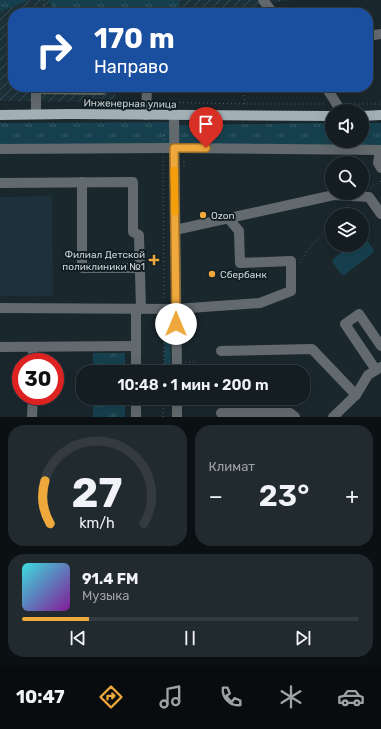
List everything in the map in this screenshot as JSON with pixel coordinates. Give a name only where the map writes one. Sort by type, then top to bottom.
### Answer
[{"type":"main road","name":"Инженерная улица","points":[[0,115],[325,116]]},
{"type":"main road","points":[[369,116],[381,116]]},
{"type":"street","points":[[263,0],[269,8]]},
{"type":"street","points":[[36,92],[36,114]]},
{"type":"street","points":[[146,115],[147,92]]},
{"type":"street","points":[[329,92],[337,104]]},
{"type":"street","points":[[174,115],[177,365]]},
{"type":"street","points":[[0,149],[174,148],[380,150],[378,163],[381,168]]},
{"type":"street","points":[[82,182],[82,268],[140,268]]},
{"type":"street","points":[[0,183],[133,182],[134,232],[139,235],[140,268],[136,365]]},
{"type":"street","points":[[175,230],[325,197]]},
{"type":"street","points":[[369,197],[381,214]]},
{"type":"street","points":[[0,308],[176,309],[260,303],[291,291],[291,262],[240,263],[239,232],[228,218]]},
{"type":"street","points":[[333,417],[356,394],[368,375],[378,369],[345,324],[359,314],[381,346]]},
{"type":"street","points":[[33,346],[33,353]]},
{"type":"street","points":[[0,347],[136,346]]},
{"type":"street","points":[[221,351],[312,349],[356,394]]},
{"type":"street","points":[[32,405],[32,417]]},
{"type":"street","points":[[136,405],[136,417]]},
{"type":"street","points":[[177,405],[177,417]]},
{"type":"street","points":[[221,413],[290,413],[295,417]]},
{"type":"path","points":[[244,104],[245,92]]},
{"type":"path","points":[[146,101],[167,103],[325,107]]},
{"type":"path","points":[[369,105],[381,104]]},
{"type":"path","points":[[163,148],[164,365]]},
{"type":"path","points":[[369,188],[381,181]]},
{"type":"path","points":[[345,208],[352,200]]},
{"type":"path","points":[[291,280],[307,251],[325,231]]},
{"type":"path","points":[[185,362],[195,362]]},
{"type":"path","points":[[163,405],[163,417]]},
{"type":"shaded area","points":[[30,0],[48,0],[53,8],[10,8]]},
{"type":"shaded area","points":[[179,0],[291,0],[268,3],[254,8],[180,8]]},
{"type":"shaded area","points":[[8,9],[8,92],[116,92],[115,102],[0,101],[0,12]]},
{"type":"shaded area","points":[[52,196],[53,296],[0,296],[0,197]]},
{"type":"green space","points":[[0,0],[30,0],[8,8],[0,12]]},
{"type":"green space","points":[[48,0],[179,0],[180,8],[53,8]]},
{"type":"green space","points":[[170,122],[170,144],[0,145],[0,123]]},
{"type":"green space","points":[[325,123],[325,146],[181,146],[175,141],[175,128],[179,125]]},
{"type":"green space","points":[[369,123],[381,123],[381,146],[369,146]]},
{"type":"green space","points":[[369,243],[374,250],[373,253],[344,275],[341,274],[333,263],[333,259],[342,252],[369,252]]},
{"type":"green space","points":[[165,324],[170,325],[171,365],[164,365]]},
{"type":"green space","points":[[93,353],[125,353],[125,365],[93,365]]},
{"type":"green space","points":[[93,405],[125,405],[125,417],[93,417]]},
{"type":"slow traffic","points":[[174,170],[175,212]]},
{"type":"place","name":"Ozon","points":[[203,215]]},
{"type":"place","name":"Филиал Детской поликлиники №1","points":[[154,260]]},
{"type":"place","name":"Сбербанк","points":[[212,274]]},
{"type":"route","points":[[176,324],[174,148],[206,148]]}]
